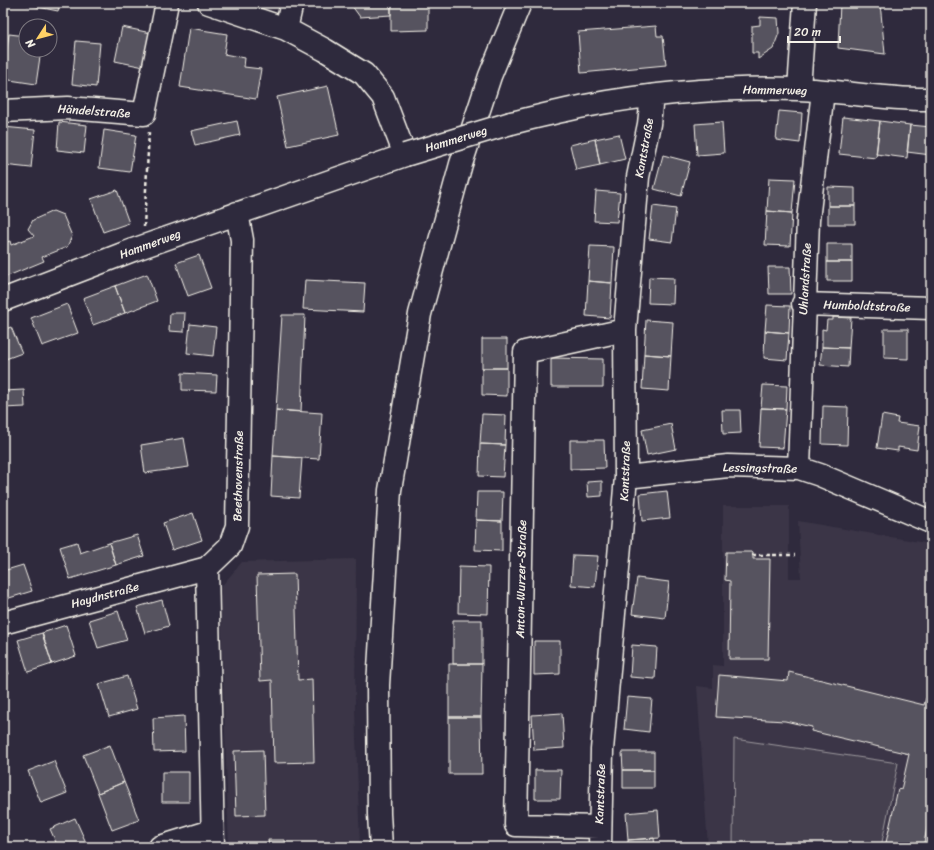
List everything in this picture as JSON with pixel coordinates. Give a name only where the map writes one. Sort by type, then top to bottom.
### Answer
[{"type":"street","name":"Händelstraße","points":[[3,111],[68,108],[144,114],[167,3]]},
{"type":"street","points":[[209,3],[286,29],[325,50],[364,74],[383,97],[405,155]]},
{"type":"street","points":[[286,29],[292,3]]},
{"type":"street","points":[[381,847],[379,814],[378,685],[390,490],[420,314],[461,164],[490,76],[520,3]]},
{"type":"street","points":[[799,89],[805,3]]},
{"type":"street","name":"Hammerweg","points":[[3,300],[147,245],[405,155],[511,123],[585,106],[652,96],[738,89],[799,89],[908,100],[931,100]]},
{"type":"street","name":"Uhlandstraße","points":[[799,468],[803,304],[808,220],[823,91]]},
{"type":"street","name":"Kantstraße","points":[[600,837],[602,750],[626,477],[625,330],[638,177],[649,124],[652,96]]},
{"type":"street","name":"Beethovenstraße","points":[[207,568],[230,546],[237,526],[242,240],[237,213]]},
{"type":"street","name":"Humboldtstraße","points":[[803,304],[931,308]]},
{"type":"street","name":"Anton-Wurzer-Straße","points":[[600,837],[516,825],[525,352],[625,330]]},
{"type":"street","name":"Lessingstraße","points":[[626,477],[728,466],[799,468],[820,475],[931,522]]},
{"type":"street","points":[[160,847],[213,839],[207,568]]},
{"type":"street","name":"Haydnstraße","points":[[3,623],[207,568]]},
{"type":"path","points":[[144,114],[150,136],[143,223],[147,245]]},
{"type":"path","points":[[752,555],[795,555]]},
{"type":"shaded area","points":[[723,506],[789,506],[789,578],[801,578],[798,521],[931,544],[931,847],[708,847],[697,686],[713,688],[713,665],[723,666]]},
{"type":"shaded area","points":[[356,559],[355,710],[360,847],[229,847],[220,588],[242,562]]},
{"type":"shaded area","points":[[734,739],[898,763],[881,847],[733,847]]},
{"type":"building","points":[[19,3],[39,3],[38,7]]},
{"type":"building","points":[[39,3],[60,3],[58,11],[38,7]]},
{"type":"building","points":[[336,3],[391,3],[391,15],[360,17],[352,6],[336,6]]},
{"type":"building","points":[[391,3],[428,3],[428,30],[391,31]]},
{"type":"building","points":[[786,3],[786,4],[760,4]]},
{"type":"building","points":[[840,3],[880,3],[885,54],[838,48]]},
{"type":"building","points":[[760,17],[778,18],[779,33],[773,49],[758,59],[758,53],[752,53],[752,26],[760,25]]},
{"type":"building","points":[[656,26],[657,36],[663,36],[666,65],[581,73],[578,32]]},
{"type":"building","points":[[122,27],[151,33],[144,67],[115,61]]},
{"type":"building","points":[[189,28],[227,34],[224,54],[245,58],[244,67],[261,69],[256,99],[180,87]]},
{"type":"building","points":[[9,34],[18,35],[18,58],[40,58],[36,84],[3,79]]},
{"type":"building","points":[[76,41],[100,43],[96,87],[72,84]]},
{"type":"building","points":[[328,86],[339,135],[288,146],[277,97]]},
{"type":"building","points":[[779,111],[802,113],[800,143],[776,140]]},
{"type":"building","points":[[843,117],[880,121],[876,158],[839,154]]},
{"type":"building","points":[[237,121],[240,135],[195,145],[191,131]]},
{"type":"building","points":[[880,121],[910,125],[907,158],[876,154]]},
{"type":"building","points":[[59,122],[87,125],[84,153],[57,150]]},
{"type":"building","points":[[722,122],[724,153],[697,155],[695,124]]},
{"type":"building","points":[[910,125],[931,127],[931,155],[907,152]]},
{"type":"building","points":[[3,127],[35,130],[31,168],[3,165]]},
{"type":"building","points":[[104,130],[136,135],[130,172],[99,168]]},
{"type":"building","points":[[619,134],[625,159],[600,165],[595,139]]},
{"type":"building","points":[[595,139],[600,165],[576,170],[570,145]]},
{"type":"building","points":[[663,155],[690,162],[681,196],[654,189]]},
{"type":"building","points":[[769,178],[795,179],[792,213],[767,211]]},
{"type":"building","points":[[828,187],[855,188],[855,206],[828,206]]},
{"type":"building","points":[[117,190],[129,223],[103,232],[91,199]]},
{"type":"building","points":[[596,191],[620,193],[617,222],[594,221]]},
{"type":"building","points":[[653,206],[676,209],[672,242],[649,239]]},
{"type":"building","points":[[828,206],[855,206],[855,224],[828,224]]},
{"type":"building","points":[[53,211],[63,215],[72,236],[67,247],[42,257],[44,261],[3,278],[3,243],[10,241],[11,245],[34,236],[28,229],[33,220]]},
{"type":"building","points":[[767,211],[792,213],[790,246],[765,245]]},
{"type":"building","points":[[827,244],[852,244],[852,262],[827,262]]},
{"type":"building","points":[[590,246],[614,247],[612,283],[588,281]]},
{"type":"building","points":[[199,255],[211,288],[188,296],[176,263]]},
{"type":"building","points":[[827,262],[852,262],[852,281],[827,281]]},
{"type":"building","points":[[768,267],[790,267],[791,294],[769,294]]},
{"type":"building","points":[[147,274],[157,301],[125,313],[115,286]]},
{"type":"building","points":[[649,277],[674,278],[673,304],[648,303]]},
{"type":"building","points":[[305,280],[365,283],[363,312],[303,309]]},
{"type":"building","points":[[588,281],[612,283],[610,318],[586,316]]},
{"type":"building","points":[[115,286],[125,313],[93,325],[83,298]]},
{"type":"building","points":[[67,304],[78,333],[42,346],[31,318]]},
{"type":"building","points":[[767,305],[790,306],[789,333],[765,331]]},
{"type":"building","points":[[170,313],[185,313],[184,332],[169,331]]},
{"type":"building","points":[[282,315],[305,315],[301,412],[276,410]]},
{"type":"building","points":[[833,317],[851,318],[849,348],[822,347],[822,329],[826,330],[827,320],[833,320]]},
{"type":"building","points":[[646,320],[673,322],[671,356],[644,354]]},
{"type":"building","points":[[190,324],[216,327],[213,356],[187,353]]},
{"type":"building","points":[[11,327],[22,353],[3,360],[3,330]]},
{"type":"building","points":[[884,329],[908,329],[908,359],[884,358]]},
{"type":"building","points":[[765,331],[789,333],[787,360],[764,358]]},
{"type":"building","points":[[482,339],[507,339],[507,368],[482,368]]},
{"type":"building","points":[[822,347],[849,348],[848,367],[820,365]]},
{"type":"building","points":[[644,354],[671,356],[669,391],[642,389]]},
{"type":"building","points":[[551,358],[603,359],[603,387],[551,387]]},
{"type":"building","points":[[482,368],[507,368],[507,396],[482,395]]},
{"type":"building","points":[[182,373],[217,375],[216,391],[182,390]]},
{"type":"building","points":[[763,385],[787,386],[786,409],[761,408]]},
{"type":"building","points":[[24,390],[25,407],[3,408],[3,391]]},
{"type":"building","points":[[823,406],[848,407],[847,445],[822,444]]},
{"type":"building","points":[[761,408],[786,409],[783,448],[759,447]]},
{"type":"building","points":[[276,410],[322,413],[319,459],[273,456]]},
{"type":"building","points":[[722,410],[740,410],[741,433],[723,434]]},
{"type":"building","points":[[482,414],[506,415],[505,445],[480,444]]},
{"type":"building","points":[[882,415],[898,418],[897,423],[920,426],[917,450],[898,447],[898,451],[877,448]]},
{"type":"building","points":[[671,424],[676,449],[647,455],[642,430]]},
{"type":"building","points":[[184,438],[189,467],[145,473],[141,445]]},
{"type":"building","points":[[570,440],[604,440],[605,468],[570,469]]},
{"type":"building","points":[[480,444],[505,445],[503,477],[479,476]]},
{"type":"building","points":[[273,456],[302,458],[299,498],[271,496]]},
{"type":"building","points":[[602,481],[602,496],[588,497],[587,482]]},
{"type":"building","points":[[667,491],[670,518],[642,521],[640,494]]},
{"type":"building","points":[[477,492],[503,492],[502,521],[476,520]]},
{"type":"building","points":[[193,513],[202,540],[172,550],[163,523]]},
{"type":"building","points":[[476,520],[502,521],[502,551],[475,550]]},
{"type":"building","points":[[137,535],[144,556],[116,565],[109,543]]},
{"type":"building","points":[[77,542],[80,553],[109,543],[116,565],[70,579],[60,547]]},
{"type":"building","points":[[726,552],[753,552],[753,559],[770,559],[768,659],[729,659],[730,581],[725,580]]},
{"type":"building","points":[[573,555],[598,556],[595,587],[571,585]]},
{"type":"building","points":[[23,565],[32,591],[6,599],[3,591],[3,571]]},
{"type":"building","points":[[459,566],[489,567],[488,614],[458,613]]},
{"type":"building","points":[[295,574],[298,680],[312,679],[314,762],[274,763],[272,680],[260,681],[257,575]]},
{"type":"building","points":[[637,578],[669,582],[665,618],[632,614]]},
{"type":"building","points":[[162,600],[169,626],[145,633],[137,607]]},
{"type":"building","points":[[118,611],[127,640],[98,648],[89,620]]},
{"type":"building","points":[[453,620],[482,620],[482,664],[453,664]]},
{"type":"building","points":[[66,625],[76,656],[52,664],[42,633]]},
{"type":"building","points":[[42,633],[52,664],[28,672],[18,640]]},
{"type":"building","points":[[534,641],[560,641],[560,674],[534,675]]},
{"type":"building","points":[[632,645],[657,647],[655,679],[630,677]]},
{"type":"building","points":[[3,657],[9,674],[3,676]]},
{"type":"building","points":[[449,664],[482,664],[481,717],[449,717]]},
{"type":"building","points":[[789,672],[924,705],[926,698],[931,700],[931,781],[927,796],[931,797],[931,810],[923,847],[885,847],[898,789],[901,790],[909,754],[811,731],[812,727],[785,721],[716,717],[719,675],[788,681]]},
{"type":"building","points":[[127,676],[137,709],[109,717],[99,684]]},
{"type":"building","points":[[627,697],[652,699],[649,732],[624,729]]},
{"type":"building","points":[[562,713],[564,748],[534,750],[532,715]]},
{"type":"building","points":[[184,716],[185,751],[154,752],[153,718]]},
{"type":"building","points":[[449,717],[481,717],[482,774],[449,774]]},
{"type":"building","points":[[110,745],[124,782],[98,793],[83,755]]},
{"type":"building","points":[[263,750],[265,815],[236,816],[234,751]]},
{"type":"building","points":[[622,752],[654,752],[654,770],[623,770]]},
{"type":"building","points":[[54,761],[67,793],[41,803],[28,771]]},
{"type":"building","points":[[535,770],[561,770],[560,799],[535,799]]},
{"type":"building","points":[[623,770],[654,770],[654,788],[623,788]]},
{"type":"building","points":[[162,772],[189,772],[189,802],[162,802]]},
{"type":"building","points":[[124,782],[139,820],[112,830],[98,793]]},
{"type":"building","points":[[658,810],[660,838],[628,840],[626,813]]},
{"type":"building","points":[[75,818],[88,847],[58,847],[50,829]]},
{"type":"building","points":[[654,838],[655,847],[628,847],[628,840]]},
{"type":"building","points":[[268,840],[285,840],[286,847],[269,847]]}]
